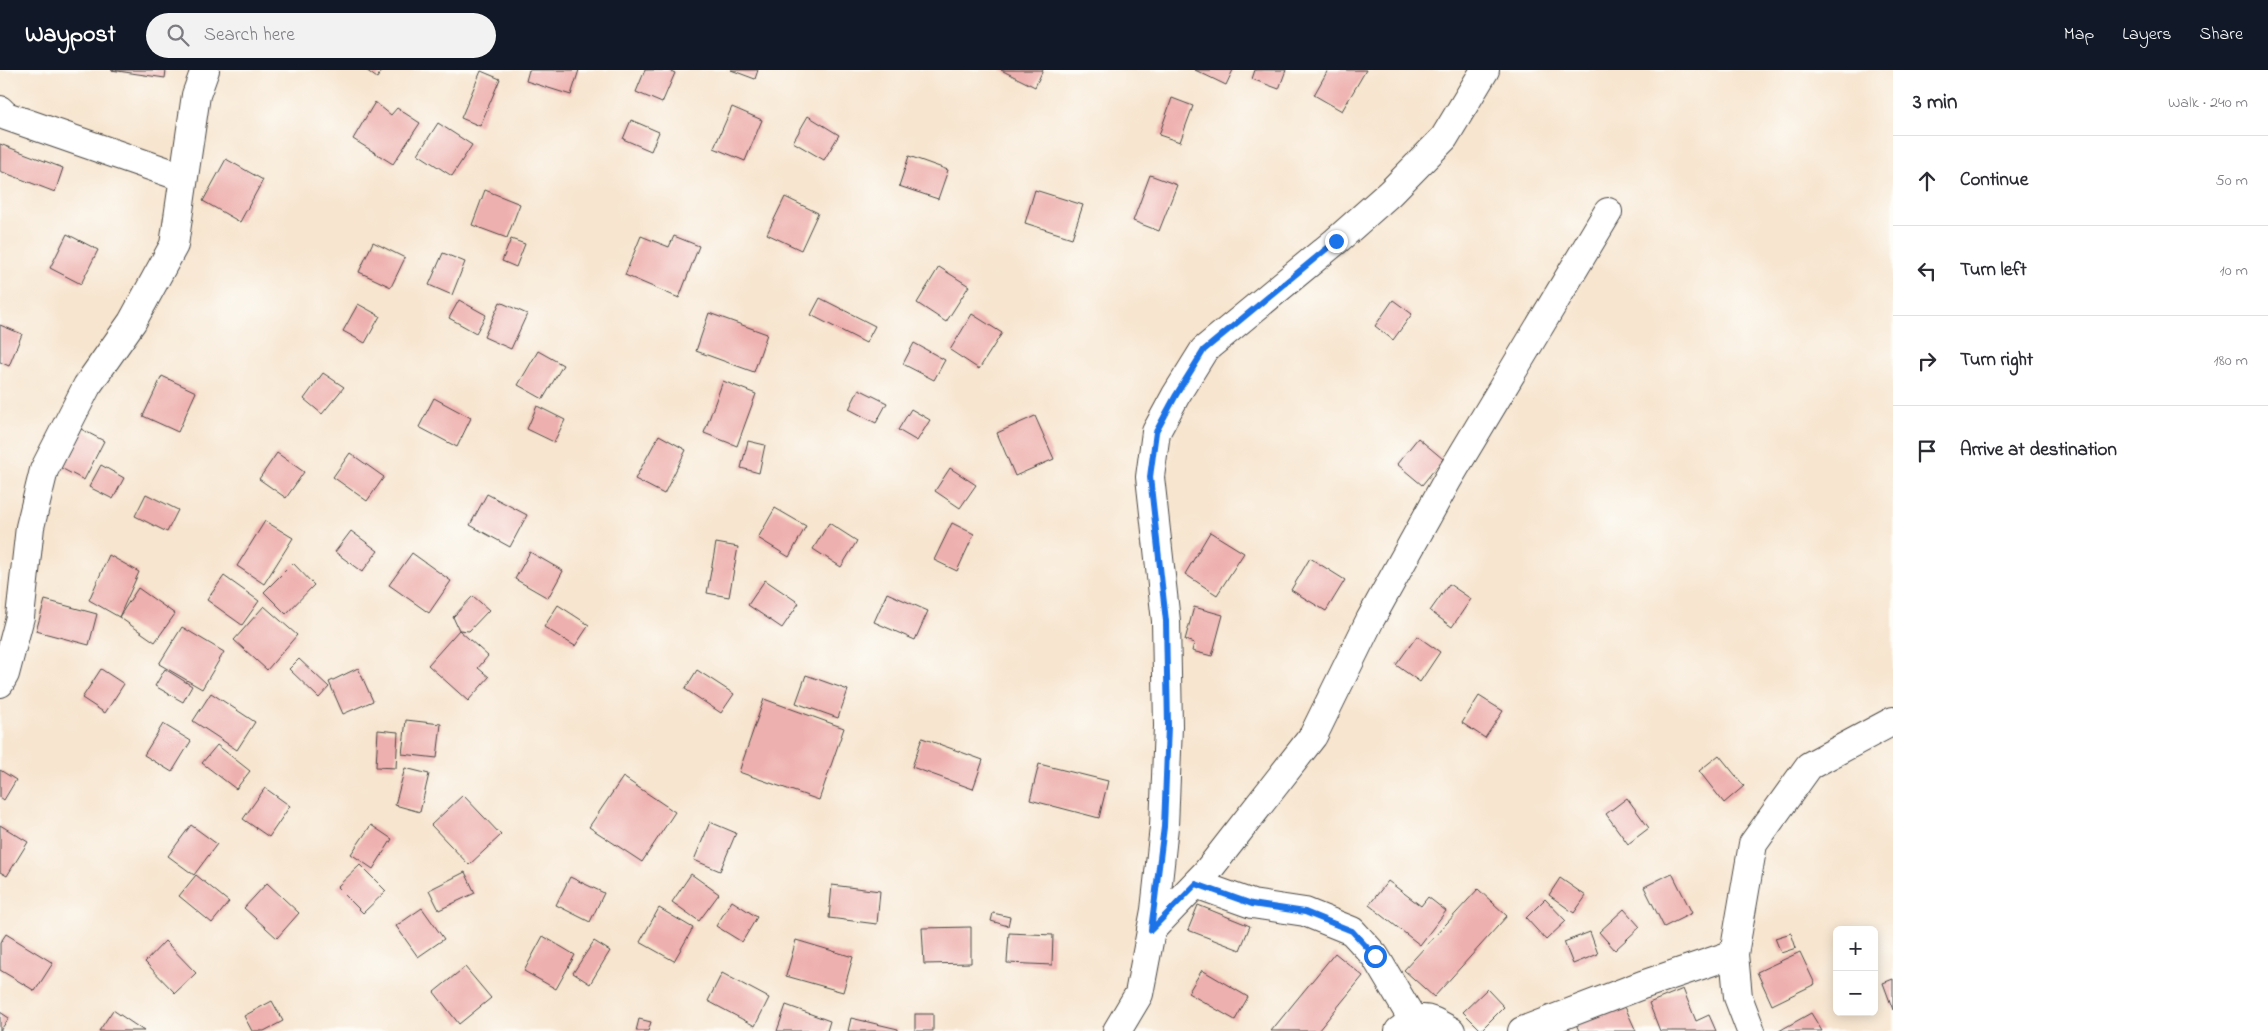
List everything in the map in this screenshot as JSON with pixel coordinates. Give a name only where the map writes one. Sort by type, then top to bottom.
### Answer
[{"type":"street","points":[[0,683],[5,674],[20,616],[30,527],[44,470],[87,386],[132,322],[174,245],[182,177],[196,95],[205,70]]},
{"type":"street","points":[[1117,1031],[1139,994],[1151,930],[1164,827],[1168,726],[1166,621],[1150,477],[1156,432],[1204,350],[1336,241],[1390,193],[1444,138],[1485,70]]},
{"type":"street","points":[[0,110],[6,116],[182,177]]},
{"type":"street","points":[[1151,930],[1196,884],[1313,736],[1370,620],[1448,479],[1608,212]]},
{"type":"street","points":[[1751,1031],[1738,997],[1734,954],[1753,844],[1809,766],[1893,721]]},
{"type":"street","points":[[1196,884],[1252,904],[1305,912],[1352,931],[1375,956],[1406,1026],[1423,1018],[1434,1021],[1451,1031]]},
{"type":"street","points":[[1522,1031],[1642,985],[1734,954]]},
{"type":"building","points":[[111,70],[166,70],[165,78]]},
{"type":"building","points":[[366,70],[382,70],[377,78]]},
{"type":"building","points":[[529,70],[579,70],[571,95],[526,81]]},
{"type":"building","points":[[645,70],[669,70],[675,73],[662,103],[636,92]]},
{"type":"building","points":[[731,70],[758,70],[755,79]]},
{"type":"building","points":[[1001,70],[1043,70],[1035,87]]},
{"type":"building","points":[[1195,70],[1233,70],[1226,85]]},
{"type":"building","points":[[1255,70],[1286,70],[1279,89],[1252,79]]},
{"type":"building","points":[[1328,70],[1366,70],[1342,111],[1314,95]]},
{"type":"building","points":[[481,71],[500,79],[480,126],[461,118]]},
{"type":"building","points":[[1172,98],[1193,106],[1180,142],[1159,135]]},
{"type":"building","points":[[375,102],[391,115],[397,108],[420,123],[393,164],[353,139]]},
{"type":"building","points":[[732,107],[762,120],[745,161],[714,148]]},
{"type":"building","points":[[808,116],[839,135],[824,160],[793,142]]},
{"type":"building","points":[[631,120],[659,132],[651,151],[623,139]]},
{"type":"building","points":[[438,123],[472,145],[452,176],[418,154]]},
{"type":"building","points":[[0,144],[63,168],[55,192],[0,171]]},
{"type":"building","points":[[909,156],[948,170],[938,199],[899,186]]},
{"type":"building","points":[[226,159],[263,180],[240,222],[203,201]]},
{"type":"building","points":[[1150,175],[1177,185],[1159,231],[1133,221]]},
{"type":"building","points":[[485,190],[520,204],[507,238],[472,225]]},
{"type":"building","points":[[1035,190],[1083,205],[1072,238],[1025,223]]},
{"type":"building","points":[[785,197],[818,213],[801,250],[767,234]]},
{"type":"building","points":[[67,234],[98,250],[81,284],[50,268]]},
{"type":"building","points":[[641,236],[669,247],[674,236],[699,246],[679,298],[625,275]]},
{"type":"building","points":[[511,239],[525,244],[516,267],[502,261]]},
{"type":"building","points":[[373,242],[405,258],[391,287],[359,272]]},
{"type":"building","points":[[443,253],[465,262],[452,295],[429,285]]},
{"type":"building","points":[[939,267],[969,286],[946,322],[917,303]]},
{"type":"building","points":[[820,298],[875,326],[866,343],[811,315]]},
{"type":"building","points":[[459,300],[486,315],[476,333],[449,318]]},
{"type":"building","points":[[1393,300],[1412,314],[1393,340],[1375,326]]},
{"type":"building","points":[[500,302],[527,314],[511,349],[484,337]]},
{"type":"building","points":[[358,304],[380,316],[365,343],[343,331]]},
{"type":"building","points":[[709,313],[767,334],[754,372],[696,351]]},
{"type":"building","points":[[972,314],[1002,333],[979,369],[950,350]]},
{"type":"building","points":[[0,325],[22,334],[9,366],[0,362]]},
{"type":"building","points":[[914,343],[945,360],[934,380],[903,364]]},
{"type":"building","points":[[538,351],[563,365],[543,399],[518,385]]},
{"type":"building","points":[[323,373],[344,387],[322,414],[304,399]]},
{"type":"building","points":[[162,376],[196,392],[178,432],[143,416]]},
{"type":"building","points":[[723,381],[756,394],[737,446],[704,433]]},
{"type":"building","points":[[859,389],[887,403],[876,423],[849,409]]},
{"type":"building","points":[[434,398],[471,418],[457,447],[419,427]]},
{"type":"building","points":[[537,406],[565,420],[554,442],[527,429]]},
{"type":"building","points":[[911,409],[930,420],[917,441],[898,430]]},
{"type":"building","points":[[1035,416],[1054,459],[1015,476],[997,433]]},
{"type":"building","points":[[81,429],[104,441],[84,480],[61,468]]},
{"type":"building","points":[[659,435],[686,450],[664,494],[635,479]]},
{"type":"building","points":[[1418,438],[1443,459],[1422,485],[1397,464]]},
{"type":"building","points":[[748,441],[765,445],[759,473],[741,468]]},
{"type":"building","points":[[277,453],[304,472],[286,498],[259,479]]},
{"type":"building","points":[[350,453],[384,477],[367,501],[333,477]]},
{"type":"building","points":[[101,465],[124,478],[113,499],[89,487]]},
{"type":"building","points":[[950,468],[976,485],[960,508],[935,491]]},
{"type":"building","points":[[146,494],[178,510],[167,532],[135,516]]},
{"type":"building","points":[[487,494],[527,515],[510,547],[470,525]]},
{"type":"building","points":[[775,508],[806,526],[789,557],[758,538]]},
{"type":"building","points":[[265,521],[293,538],[264,584],[237,566]]},
{"type":"building","points":[[829,523],[857,541],[841,567],[813,549]]},
{"type":"building","points":[[952,523],[974,534],[957,571],[934,560]]},
{"type":"building","points":[[351,531],[378,551],[362,572],[335,552]]},
{"type":"building","points":[[1210,532],[1244,553],[1217,595],[1185,574]]},
{"type":"building","points":[[716,543],[738,547],[729,597],[707,593]]},
{"type":"building","points":[[530,552],[563,571],[548,598],[515,579]]},
{"type":"building","points":[[412,553],[451,581],[429,613],[389,585]]},
{"type":"building","points":[[109,555],[139,572],[119,617],[89,600]]},
{"type":"building","points":[[1310,558],[1345,580],[1326,611],[1291,590]]},
{"type":"building","points":[[293,563],[314,585],[286,614],[264,592]]},
{"type":"building","points":[[224,576],[259,601],[242,625],[207,600]]},
{"type":"building","points":[[765,580],[799,603],[782,628],[748,605]]},
{"type":"building","points":[[1449,584],[1471,599],[1452,627],[1430,611]]},
{"type":"building","points":[[138,588],[175,614],[155,642],[119,617]]},
{"type":"building","points":[[887,593],[928,611],[915,640],[874,622]]},
{"type":"building","points":[[473,596],[489,610],[469,631],[459,630],[453,617]]},
{"type":"building","points":[[45,600],[97,614],[89,645],[36,631]]},
{"type":"building","points":[[558,605],[589,625],[575,646],[544,627]]},
{"type":"building","points":[[264,606],[297,635],[267,670],[234,640]]},
{"type":"building","points":[[1194,607],[1223,615],[1212,656],[1192,651],[1194,643],[1185,640]]},
{"type":"building","points":[[182,627],[224,652],[202,689],[159,664]]},
{"type":"building","points":[[459,630],[488,656],[478,668],[489,677],[468,701],[428,665]]},
{"type":"building","points":[[1417,636],[1440,652],[1420,682],[1396,665]]},
{"type":"building","points":[[299,659],[329,687],[319,698],[289,669]]},
{"type":"building","points":[[358,668],[373,701],[343,714],[329,682]]},
{"type":"building","points":[[101,669],[124,684],[105,713],[82,698]]},
{"type":"building","points":[[165,669],[192,686],[183,702],[155,686]]},
{"type":"building","points":[[697,670],[734,694],[721,713],[685,689]]},
{"type":"building","points":[[806,675],[848,690],[838,718],[796,703]]},
{"type":"building","points":[[211,693],[255,722],[237,750],[193,721]]},
{"type":"building","points":[[1479,696],[1503,711],[1485,738],[1462,723]]},
{"type":"building","points":[[764,699],[844,728],[819,800],[739,772]]},
{"type":"building","points":[[406,720],[441,724],[437,758],[402,754]]},
{"type":"building","points":[[163,724],[191,741],[172,772],[144,755]]},
{"type":"building","points":[[378,730],[398,732],[396,768],[376,767]]},
{"type":"building","points":[[922,738],[983,760],[973,789],[912,767]]},
{"type":"building","points":[[217,745],[250,771],[236,789],[202,763]]},
{"type":"building","points":[[1719,755],[1744,786],[1724,803],[1699,771]]},
{"type":"building","points":[[1039,764],[1108,781],[1099,818],[1030,800]]},
{"type":"building","points":[[405,768],[429,774],[420,812],[395,805]]},
{"type":"building","points":[[0,770],[16,780],[4,800],[0,797]]},
{"type":"building","points":[[623,777],[675,812],[642,862],[589,827]]},
{"type":"building","points":[[265,788],[290,806],[269,837],[243,819]]},
{"type":"building","points":[[463,795],[501,835],[469,865],[431,825]]},
{"type":"building","points":[[1627,798],[1649,828],[1628,844],[1606,814]]},
{"type":"building","points":[[710,822],[736,833],[720,871],[694,860]]},
{"type":"building","points":[[0,825],[28,842],[7,876],[0,872]]},
{"type":"building","points":[[191,825],[217,844],[194,875],[168,856]]},
{"type":"building","points":[[371,825],[392,839],[373,869],[351,854]]},
{"type":"building","points":[[360,865],[386,891],[363,913],[337,887]]},
{"type":"building","points":[[465,872],[475,893],[439,910],[429,890]]},
{"type":"building","points":[[1672,873],[1692,913],[1664,927],[1644,887]]},
{"type":"building","points":[[691,874],[719,894],[699,921],[672,902]]},
{"type":"building","points":[[196,875],[229,902],[212,923],[179,896]]},
{"type":"building","points":[[570,877],[604,893],[590,922],[556,905]]},
{"type":"building","points":[[1560,878],[1586,896],[1574,913],[1549,895]]},
{"type":"building","points":[[1388,881],[1421,906],[1428,897],[1446,911],[1420,945],[1369,905]]},
{"type":"building","points":[[267,883],[299,913],[277,938],[244,908]]},
{"type":"building","points":[[832,885],[880,891],[877,924],[829,918]]},
{"type":"building","points":[[1478,889],[1507,916],[1434,997],[1404,970]]},
{"type":"building","points":[[1545,899],[1566,921],[1546,940],[1526,918]]},
{"type":"building","points":[[732,901],[757,917],[742,942],[716,926]]},
{"type":"building","points":[[1198,905],[1250,926],[1240,950],[1188,930]]},
{"type":"building","points":[[422,908],[444,939],[418,957],[396,926]]},
{"type":"building","points":[[659,908],[693,928],[674,961],[640,942]]},
{"type":"building","points":[[1624,909],[1640,927],[1615,950],[1599,932]]},
{"type":"building","points":[[993,913],[1010,917],[1008,926],[991,921]]},
{"type":"building","points":[[971,927],[971,963],[924,964],[922,928]]},
{"type":"building","points":[[1590,932],[1598,954],[1573,964],[1564,942]]},
{"type":"building","points":[[1009,933],[1053,935],[1052,965],[1007,963]]},
{"type":"building","points":[[1791,933],[1796,948],[1781,953],[1775,938]]},
{"type":"building","points":[[6,934],[53,963],[35,991],[0,970],[0,943]]},
{"type":"building","points":[[543,936],[575,955],[556,989],[524,971]]},
{"type":"building","points":[[796,940],[853,957],[843,992],[786,976]]},
{"type":"building","points":[[165,941],[196,973],[175,993],[145,962]]},
{"type":"building","points":[[594,941],[610,951],[590,984],[573,973]]},
{"type":"building","points":[[1800,952],[1815,984],[1772,1005],[1757,972]]},
{"type":"building","points":[[1335,953],[1363,976],[1318,1031],[1271,1031]]},
{"type":"building","points":[[465,967],[491,998],[459,1024],[434,992]]},
{"type":"building","points":[[1202,970],[1248,997],[1235,1020],[1188,993]]},
{"type":"building","points":[[722,973],[769,998],[755,1026],[708,1001]]},
{"type":"building","points":[[1893,979],[1893,1010],[1883,983]]},
{"type":"building","points":[[1487,989],[1504,1007],[1481,1030],[1463,1012]]},
{"type":"building","points":[[1683,989],[1696,1021],[1709,1015],[1716,1031],[1660,1031],[1649,1003]]},
{"type":"building","points":[[1621,998],[1636,1031],[1579,1031],[1574,1019]]},
{"type":"building","points":[[272,1001],[283,1021],[264,1031],[252,1031],[244,1016]]},
{"type":"building","points":[[786,1005],[830,1021],[827,1031],[777,1031]]},
{"type":"building","points":[[113,1010],[144,1031],[99,1031]]},
{"type":"building","points":[[0,1012],[9,1018],[0,1031]]},
{"type":"building","points":[[1811,1013],[1822,1031],[1779,1031]]},
{"type":"building","points":[[915,1014],[933,1014],[933,1031],[915,1031]]},
{"type":"building","points":[[851,1018],[898,1029],[898,1031],[848,1031]]},
{"type":"building","points":[[639,1019],[651,1022],[648,1031],[636,1031]]},
{"type":"route","points":[[1336,241],[1204,350],[1156,432],[1150,477],[1157,526],[1166,621],[1168,726],[1164,827],[1151,930],[1196,884],[1252,904],[1305,912],[1352,931],[1375,956]]}]
